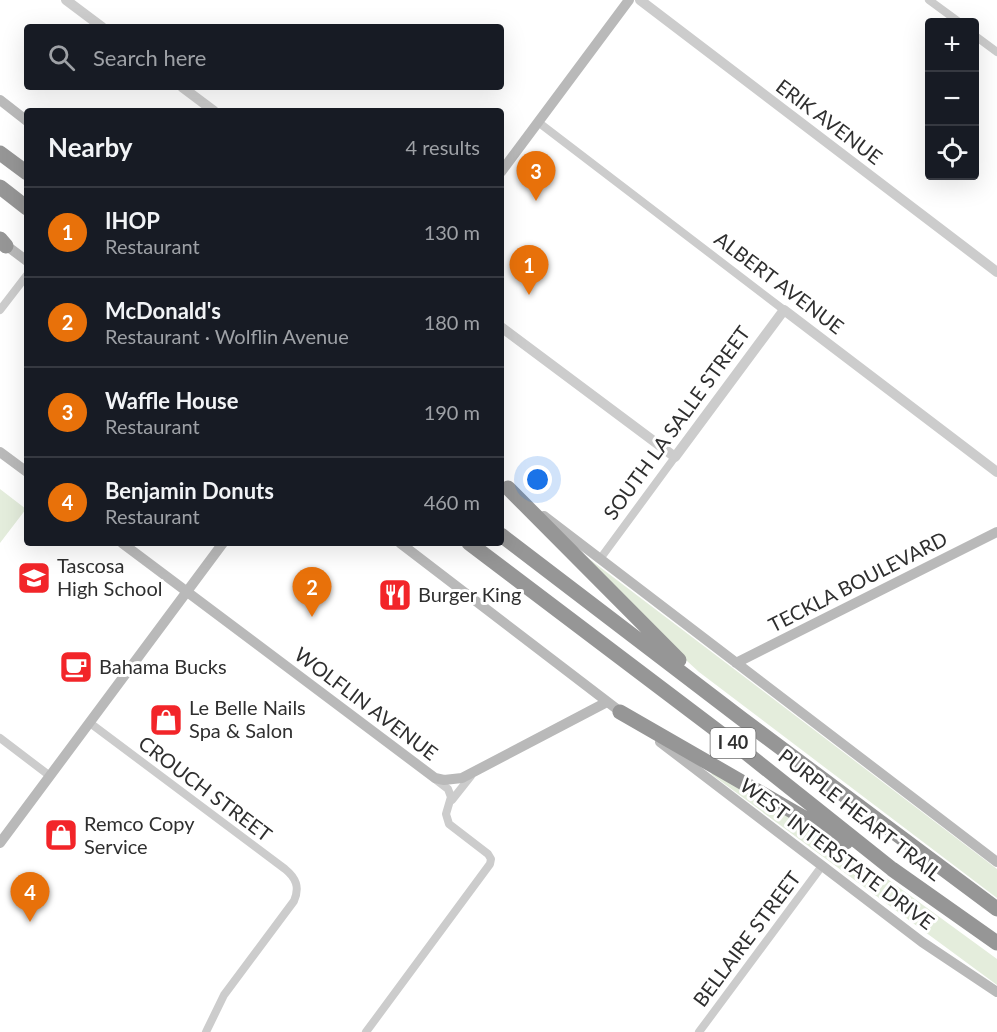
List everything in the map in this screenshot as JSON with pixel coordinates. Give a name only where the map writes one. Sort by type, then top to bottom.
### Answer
[{"type":"highway","points":[[0,142],[24,159]]},
{"type":"highway","points":[[0,153],[24,171]]},
{"type":"highway","points":[[0,187],[24,206]]},
{"type":"highway","points":[[505,486],[665,647],[742,719]]},
{"type":"highway","name":"PURPLE HEART TRAIL","points":[[504,537],[742,719],[997,909]]},
{"type":"highway","name":"PURPLE HEART TRAIL","points":[[473,546],[740,748],[892,869],[997,943]]},
{"type":"highway","points":[[621,712],[892,869]]},
{"type":"main road","points":[[504,168],[629,0]]},
{"type":"main road","points":[[0,100],[24,119]]},
{"type":"main road","points":[[2,242],[24,259]]},
{"type":"main road","points":[[0,452],[24,470]]},
{"type":"main road","points":[[505,486],[997,862]]},
{"type":"main road","name":"TECKLA BOULEVARD","points":[[736,663],[997,532]]},
{"type":"main road","name":"WOLFLIN AVENUE","points":[[126,546],[435,778],[453,780],[480,769],[608,702]]},
{"type":"main road","points":[[0,843],[222,546]]},
{"type":"main road","name":"WEST INTERSTATE DRIVE","points":[[404,546],[922,942],[997,992]]},
{"type":"street","points":[[66,0],[98,24]]},
{"type":"street","name":"ERIK AVENUE","points":[[640,0],[997,272]]},
{"type":"street","points":[[929,0],[954,18]]},
{"type":"street","points":[[979,38],[997,52]]},
{"type":"street","points":[[186,90],[210,108]]},
{"type":"street","name":"ALBERT AVENUE","points":[[538,122],[997,472]]},
{"type":"street","points":[[0,310],[24,279]]},
{"type":"street","name":"SOUTH LA SALLE STREET","points":[[600,559],[784,309]]},
{"type":"street","points":[[504,329],[675,458]]},
{"type":"street","name":"CROUCH STREET","points":[[90,723],[294,877],[297,885],[294,901],[224,995],[206,1032]]},
{"type":"street","points":[[0,738],[50,776]]},
{"type":"street","points":[[366,1032],[490,864],[491,859],[488,854],[449,824],[446,814],[452,800],[480,769]]},
{"type":"street","points":[[426,772],[448,789],[452,800]]},
{"type":"street","name":"BELLAIRE STREET","points":[[699,1032],[822,866]]},
{"type":"green space","points":[[0,489],[24,507],[24,512],[0,543]]},
{"type":"green space","points":[[584,555],[997,869],[997,898],[699,672],[639,617]]},
{"type":"green space","points":[[715,770],[838,843],[997,959],[997,985],[711,774]]},
{"type":"place","name":"Waffle House","points":[[536,201]]},
{"type":"place","name":"IHOP","points":[[529,295]]},
{"type":"place","name":"Tascosa High School","points":[[34,578]]},
{"type":"place","name":"Burger King","points":[[395,595]]},
{"type":"place","name":"McDonald's","points":[[312,617]]},
{"type":"place","name":"Bahama Bucks","points":[[76,667]]},
{"type":"place","name":"Le Belle Nails Spa & Salon","points":[[166,720]]},
{"type":"place","name":"Remco Copy Service","points":[[61,835]]},
{"type":"place","name":"Benjamin Donuts","points":[[30,922]]}]
